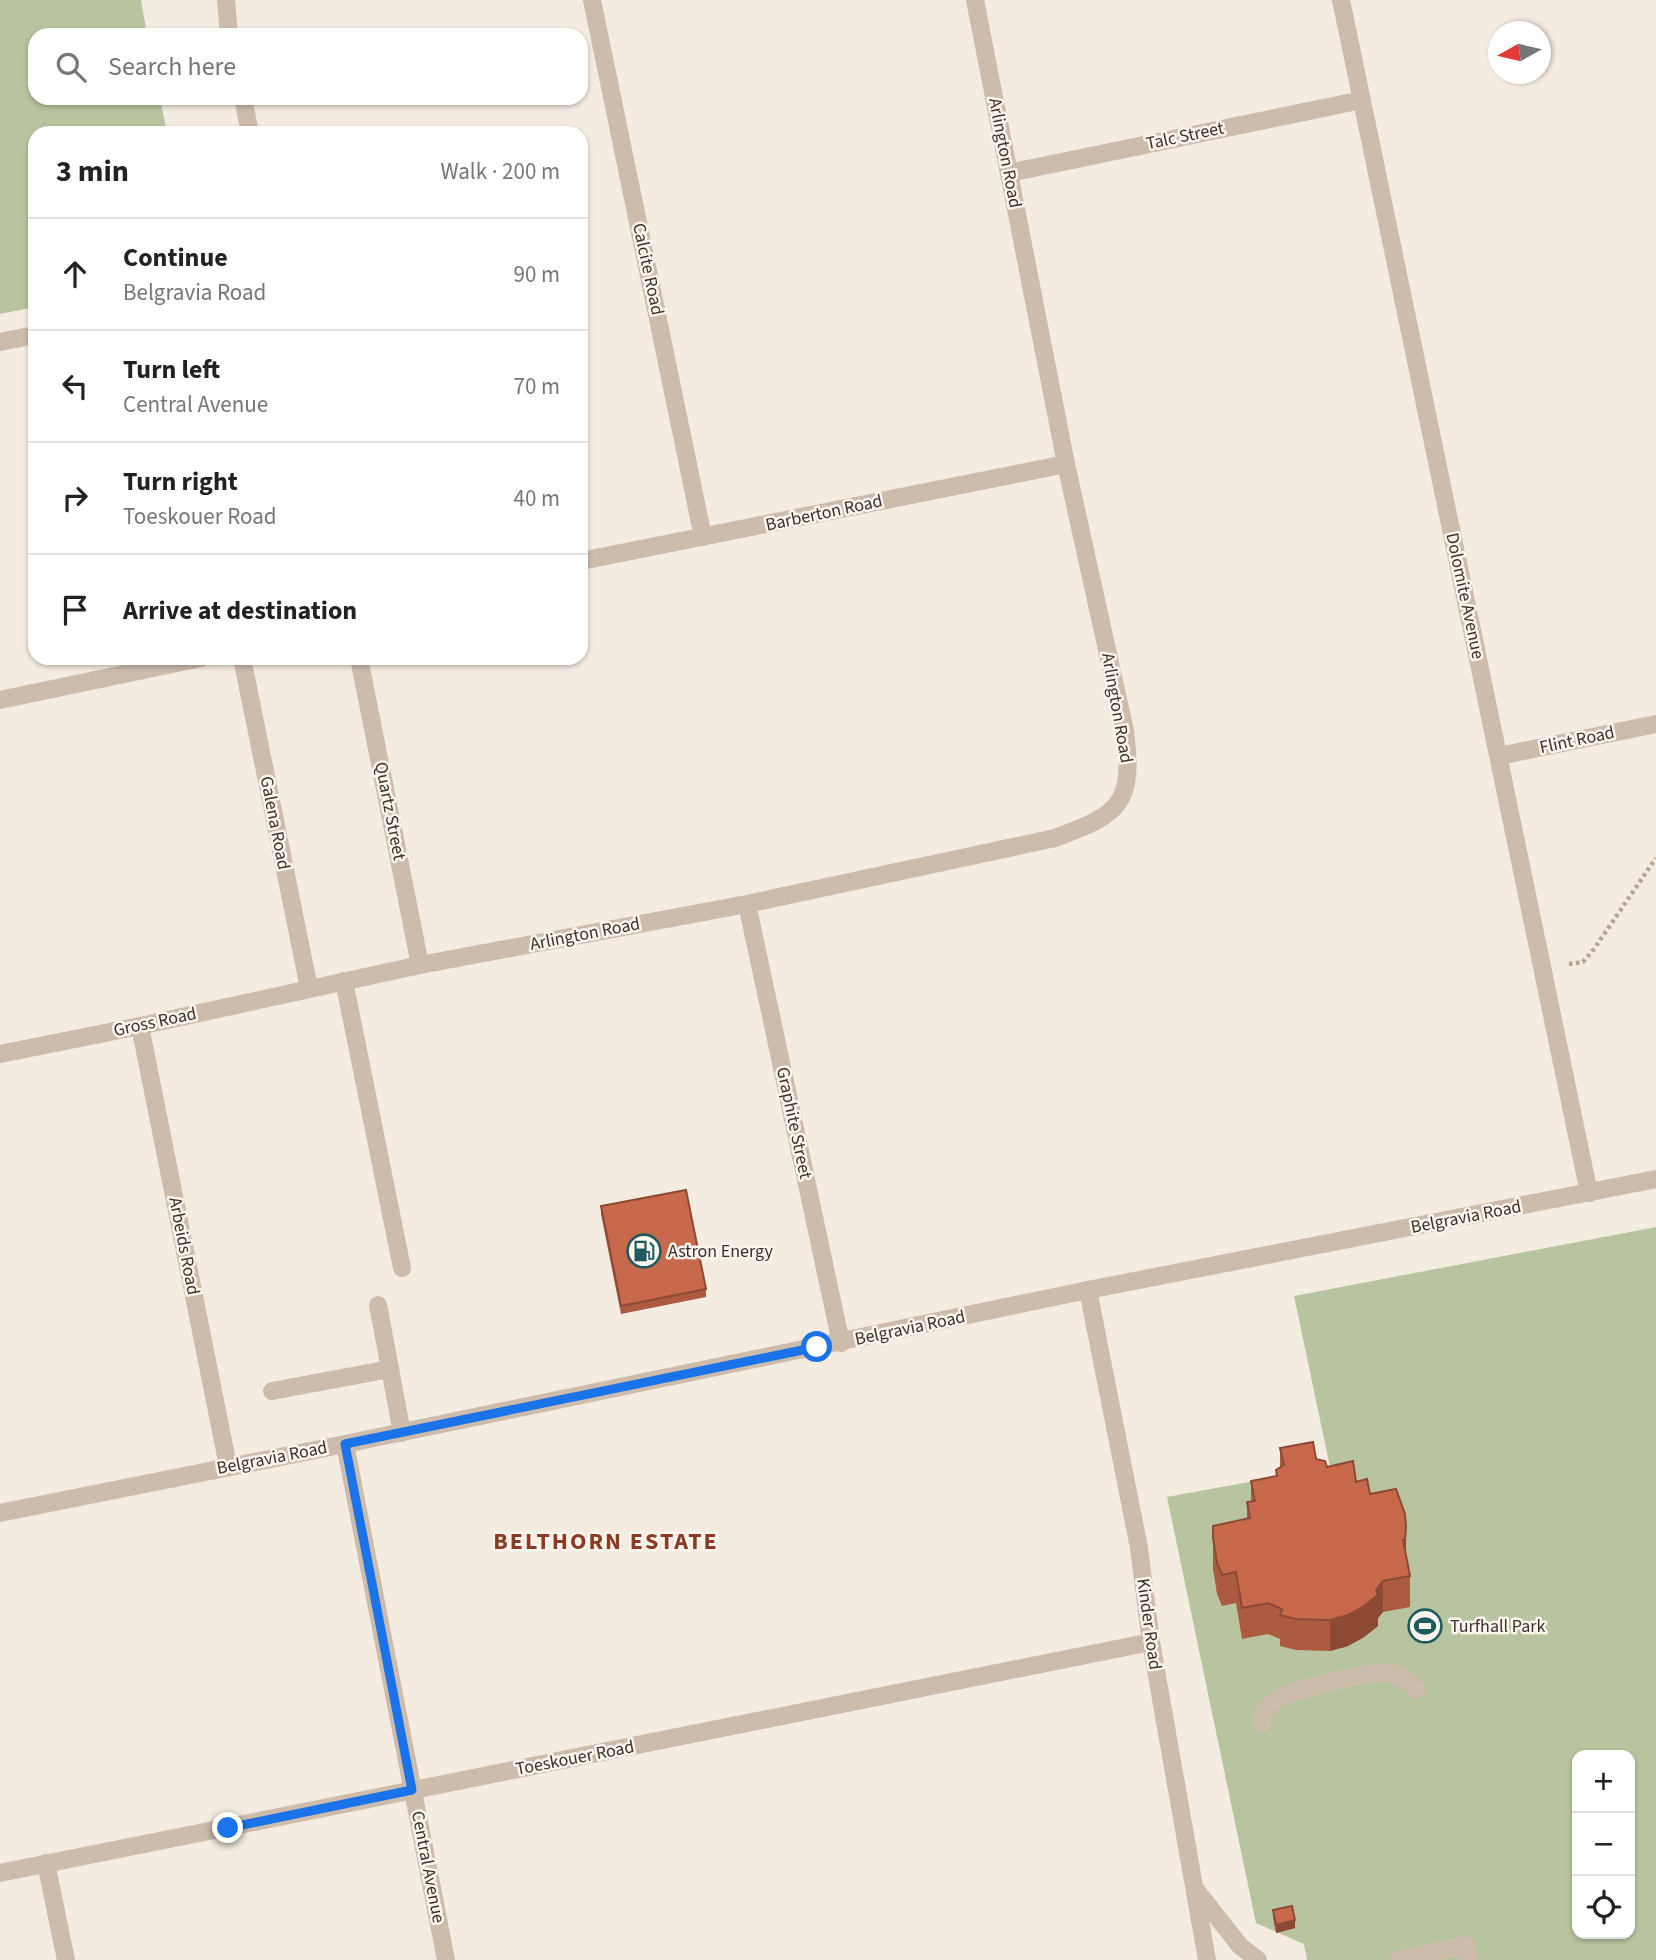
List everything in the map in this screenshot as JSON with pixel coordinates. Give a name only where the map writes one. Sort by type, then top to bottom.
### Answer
[{"type":"street","points":[[226,0],[228,28]]},
{"type":"street","name":"Calcite Road","points":[[592,0],[703,537]]},
{"type":"street","name":"Arlington Road","points":[[309,988],[747,904],[1055,838],[1093,824],[1109,814],[1121,798],[1127,784],[1129,766],[1125,731],[1066,464],[975,0]]},
{"type":"street","name":"Dolomite Avenue","points":[[1341,0],[1589,1193]]},
{"type":"street","name":"Talc Street","points":[[1009,173],[1362,100]]},
{"type":"street","points":[[244,105],[249,126]]},
{"type":"street","points":[[0,342],[28,336]]},
{"type":"street","name":"Barberton Road","points":[[588,560],[1066,464]]},
{"type":"street","points":[[0,699],[167,665]]},
{"type":"street","name":"Galena Road","points":[[243,665],[309,988]]},
{"type":"street","name":"Quartz Street","points":[[360,665],[420,965]]},
{"type":"street","name":"Flint Road","points":[[1499,755],[1656,723]]},
{"type":"street","name":"Graphite Street","points":[[747,904],[841,1343]]},
{"type":"street","points":[[344,981],[402,1268]]},
{"type":"street","name":"Gross Road","points":[[0,1054],[309,988]]},
{"type":"street","name":"Arbeids Road","points":[[140,1026],[228,1466]]},
{"type":"street","name":"Belgravia Road","points":[[0,1513],[841,1343],[1088,1290],[1656,1179]]},
{"type":"street","name":"Kinder Road","points":[[1088,1290],[1139,1548],[1151,1642],[1207,1960]]},
{"type":"street","points":[[378,1305],[401,1433]]},
{"type":"street","points":[[272,1391],[390,1369]]},
{"type":"street","name":"Central Avenue","points":[[345,1444],[446,1960]]},
{"type":"street","name":"Toeskouer Road","points":[[0,1873],[1151,1642]]},
{"type":"street","points":[[1262,1724],[1263,1713],[1278,1699],[1354,1677],[1390,1672],[1409,1681],[1417,1690]]},
{"type":"street","points":[[46,1863],[66,1960]]},
{"type":"street","points":[[1194,1888],[1240,1946],[1258,1960]]},
{"type":"street","points":[[1398,1960],[1466,1945],[1469,1960]]},
{"type":"path","points":[[1565,965],[1583,962],[1656,858]]},
{"type":"green space","points":[[0,0],[141,0],[146,28],[28,28],[28,105],[161,105],[166,126],[28,126],[28,308],[0,314]]},
{"type":"green space","name":"Turfhall Park","points":[[1656,1227],[1656,1960],[1307,1960],[1304,1944],[1256,1923],[1167,1497],[1330,1467],[1294,1296]]},
{"type":"building","points":[[686,1190],[706,1289],[621,1306],[601,1206]]},
{"type":"building","points":[[1313,1442],[1316,1459],[1325,1461],[1327,1467],[1353,1461],[1356,1482],[1367,1479],[1370,1494],[1396,1489],[1405,1514],[1403,1540],[1410,1576],[1383,1581],[1376,1590],[1378,1595],[1364,1606],[1348,1615],[1330,1620],[1296,1619],[1280,1615],[1282,1609],[1268,1603],[1242,1608],[1236,1572],[1222,1575],[1217,1563],[1213,1526],[1250,1518],[1247,1502],[1255,1501],[1251,1481],[1277,1476],[1276,1470],[1284,1465],[1280,1448]]},
{"type":"building","points":[[1292,1906],[1295,1920],[1276,1925],[1273,1910]]},
{"type":"place","name":"Astron Energy","points":[[644,1251]]},
{"type":"place","name":"Turfhall Park","points":[[1425,1626]]},
{"type":"district","name":"BELTHORN ESTATE","points":[[606,1541]]},
{"type":"route","points":[[228,1828],[412,1790],[345,1444],[817,1347]]}]
